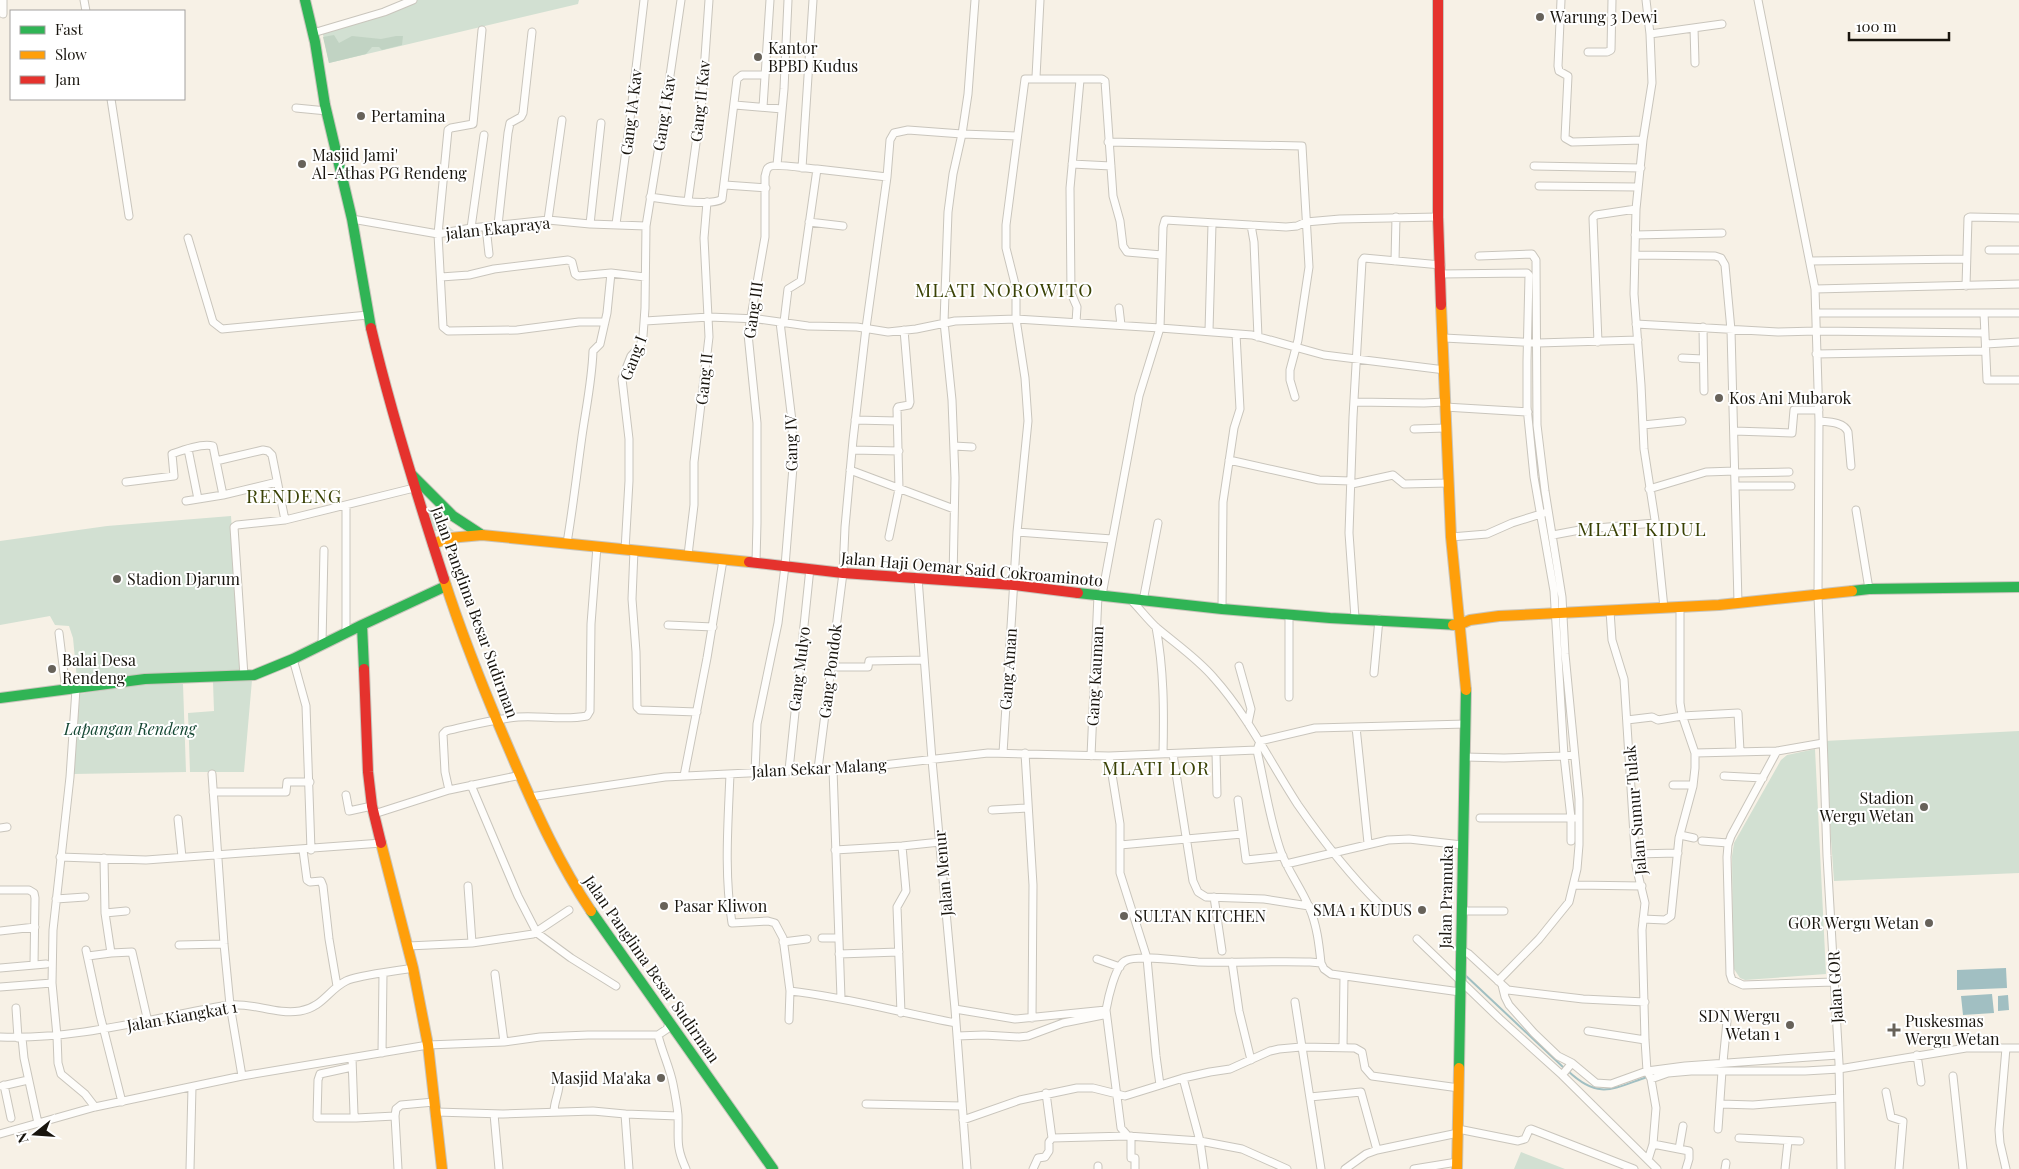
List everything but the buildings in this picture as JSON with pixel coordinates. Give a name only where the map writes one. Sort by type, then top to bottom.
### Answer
[{"type":"main road","name":"Jalan Panglima Besar Sudirman","points":[[305,0],[313,33],[326,111],[352,220],[368,315],[382,380],[408,470],[446,586],[496,719],[530,797],[564,868],[578,892],[613,945],[670,1021],[773,1169]]},
{"type":"main road","name":"Jalan Pramuka","points":[[1438,0],[1438,217],[1445,405],[1455,625],[1466,681],[1460,911],[1457,1165]]},
{"type":"main road","points":[[408,470],[446,512],[482,535]]},
{"type":"main road","points":[[433,544],[450,538],[482,535]]},
{"type":"main road","name":"Jalan Haji Oemar Said Cokroaminoto","points":[[482,535],[843,572],[1014,585],[1222,609],[1455,625]]},
{"type":"main road","points":[[0,698],[145,680],[254,675],[293,659],[346,632],[446,586]]},
{"type":"main road","points":[[1455,625],[1470,620],[1499,616],[1738,603],[1818,596],[1869,589],[2019,587]]},
{"type":"main road","points":[[362,625],[367,754],[373,810],[408,946],[428,1045],[442,1169]]},
{"type":"street","points":[[3,0],[3,14]]},
{"type":"street","points":[[313,33],[384,12],[413,0]]},
{"type":"street","name":"Gang IA Kav","points":[[616,224],[644,0]]},
{"type":"street","name":"Gang I Kav","points":[[646,226],[680,0]]},
{"type":"street","name":"Gang II Kav","points":[[688,201],[702,100],[709,0]]},
{"type":"street","points":[[763,107],[770,0]]},
{"type":"street","points":[[788,0],[777,165],[887,177]]},
{"type":"street","points":[[802,168],[813,0]]},
{"type":"street","points":[[953,580],[954,446],[952,400],[944,322],[948,212],[968,94],[975,0]]},
{"type":"street","points":[[1040,0],[1036,77],[1080,80],[1102,79],[1105,81],[1110,166],[1115,207],[1120,220],[1124,250],[1133,253],[1162,255]]},
{"type":"street","points":[[1561,0],[1558,66],[1560,71],[1568,76],[1565,138],[1572,142],[1643,140]]},
{"type":"street","points":[[1588,52],[1607,52],[1611,50],[1612,0]]},
{"type":"street","points":[[1646,0],[1650,34],[1652,83],[1643,140],[1636,209],[1634,294],[1644,452],[1655,523],[1664,608]]},
{"type":"street","name":"Jalan GOR","points":[[1758,0],[1815,289],[1819,421],[1818,596],[1823,743],[1839,1064],[1841,1169]]},
{"type":"street","points":[[1650,34],[1722,24]]},
{"type":"street","points":[[1694,28],[1695,63]]},
{"type":"street","points":[[482,30],[473,124],[448,130],[438,234],[443,327],[448,331],[517,330],[579,322],[605,322]]},
{"type":"street","points":[[498,225],[508,133],[510,123],[523,113],[532,32]]},
{"type":"street","points":[[650,197],[708,202],[718,202],[722,199],[738,77],[742,75],[764,75]]},
{"type":"street","name":"Gang Aman","points":[[1003,753],[1017,532],[1028,421],[1025,378],[1016,319],[1016,288],[1006,248],[1006,225],[1024,78],[1036,77]]},
{"type":"street","points":[[1076,322],[1077,308],[1071,293],[1070,188],[1080,80]]},
{"type":"street","points":[[111,100],[129,216]]},
{"type":"street","points":[[735,105],[782,109]]},
{"type":"street","points":[[296,108],[326,111]]},
{"type":"street","points":[[548,220],[562,120]]},
{"type":"street","points":[[590,224],[601,123]]},
{"type":"street","name":"Gang Pondok","points":[[818,769],[843,572],[844,527],[855,420],[887,177],[890,140],[894,133],[908,130],[962,134]]},
{"type":"street","points":[[962,134],[1016,136]]},
{"type":"street","points":[[471,228],[484,135]]},
{"type":"street","points":[[1108,142],[1301,145],[1308,274],[1296,348],[1290,370],[1290,380],[1295,397]]},
{"type":"street","points":[[1072,164],[1110,166]]},
{"type":"street","name":"Gang III","points":[[756,562],[757,423],[753,371],[748,346],[750,318],[765,237],[766,169],[769,166],[777,165]]},
{"type":"street","points":[[1534,166],[1641,168]]},
{"type":"street","name":"Gang IV","points":[[755,772],[757,724],[778,623],[785,566],[793,444],[782,322],[788,289],[801,281],[817,169]]},
{"type":"street","points":[[725,185],[766,188]]},
{"type":"street","points":[[1540,186],[1638,187]]},
{"type":"street","name":"Gang II","points":[[688,555],[694,505],[694,462],[705,378],[709,317],[704,238],[708,202]]},
{"type":"street","points":[[1598,342],[1593,218],[1596,215],[1636,209]]},
{"type":"street","points":[[1395,260],[1396,217]]},
{"type":"street","points":[[1209,331],[1212,224],[1286,227],[1297,226],[1306,222],[1396,217],[1438,217]]},
{"type":"street","points":[[1966,286],[1969,217],[2019,218]]},
{"type":"street","name":"jalan Ekapraya","points":[[352,220],[438,234],[471,228],[548,220],[646,226]]},
{"type":"street","name":"Gang Kauman","points":[[1091,756],[1100,595],[1139,396],[1160,328],[1164,221],[1212,224]]},
{"type":"street","points":[[809,222],[843,226]]},
{"type":"street","points":[[1250,225],[1254,242],[1258,337]]},
{"type":"street","name":"Gang I","points":[[646,226],[645,321],[640,346],[631,356],[622,379],[629,439],[630,550],[637,707],[640,710],[697,712]]},
{"type":"street","points":[[486,227],[489,254]]},
{"type":"street","points":[[1635,235],[1722,233]]},
{"type":"street","points":[[188,238],[213,322],[217,327],[222,329],[368,315]]},
{"type":"street","points":[[1988,250],[2019,250]]},
{"type":"street","points":[[1479,256],[1516,254],[1532,254],[1534,256],[1528,412],[1534,477],[1544,513],[1553,535],[1569,755],[1579,845],[1575,885],[1570,902],[1562,913],[1497,980]]},
{"type":"street","points":[[1635,255],[1715,256],[1721,258],[1725,264],[1731,330],[1738,603]]},
{"type":"street","points":[[1355,618],[1349,533],[1353,420],[1362,261],[1364,258],[1395,260],[1441,269],[1528,273],[1530,278],[1532,342],[1544,513],[1559,614]]},
{"type":"street","points":[[1810,261],[1966,259]]},
{"type":"street","points":[[441,277],[469,275],[494,269],[568,260],[572,262],[575,274],[578,276],[611,273],[645,277]]},
{"type":"street","points":[[566,543],[576,496],[593,351],[600,344],[605,322],[611,273]]},
{"type":"street","points":[[1815,289],[2019,284]]},
{"type":"street","points":[[1120,308],[1121,325]]},
{"type":"street","points":[[1816,313],[2019,312]]},
{"type":"street","points":[[1984,313],[1988,380],[2019,380]]},
{"type":"street","points":[[645,321],[709,317],[750,318],[808,326],[866,328],[888,332],[944,322],[1016,319],[1076,322],[1236,334],[1258,337],[1324,355],[1445,370]]},
{"type":"street","points":[[1636,324],[1778,332],[1985,333]]},
{"type":"street","points":[[1703,327],[1704,391]]},
{"type":"street","points":[[889,537],[899,489],[897,408],[909,405],[910,402],[904,330]]},
{"type":"street","points":[[1222,609],[1223,502],[1235,424],[1240,409],[1236,334]]},
{"type":"street","points":[[1444,338],[1532,342],[1638,340]]},
{"type":"street","points":[[1816,354],[1986,348],[2019,342]]},
{"type":"street","points":[[1682,358],[1703,359]]},
{"type":"street","points":[[1354,402],[1445,405],[1528,412]]},
{"type":"street","points":[[1734,431],[1792,433],[1794,410],[1818,410]]},
{"type":"street","points":[[855,420],[897,421]]},
{"type":"street","points":[[1643,425],[1682,421]]},
{"type":"street","points":[[1819,421],[1842,424],[1846,428],[1851,466]]},
{"type":"street","points":[[1414,429],[1446,428]]},
{"type":"street","points":[[126,482],[174,476],[172,456],[174,453],[210,445],[213,446],[223,494]]},
{"type":"street","points":[[954,446],[972,447]]},
{"type":"street","points":[[188,450],[198,499]]},
{"type":"street","points":[[216,461],[264,450],[268,451],[272,455],[285,520]]},
{"type":"street","points":[[852,450],[899,451]]},
{"type":"street","points":[[1229,460],[1319,480],[1351,482],[1393,475],[1404,484],[1449,483]]},
{"type":"street","points":[[850,470],[954,509]]},
{"type":"street","points":[[1649,489],[1706,472],[1789,472]]},
{"type":"street","points":[[186,500],[277,482]]},
{"type":"street","points":[[1736,486],[1791,486]]},
{"type":"street","points":[[244,676],[234,527],[237,525],[285,520],[414,488]]},
{"type":"street","points":[[346,505],[346,632]]},
{"type":"street","points":[[1856,510],[1869,589]]},
{"type":"street","points":[[1451,537],[1493,533],[1512,523],[1544,513]]},
{"type":"street","points":[[1553,535],[1585,529],[1655,523]]},
{"type":"street","points":[[1143,601],[1158,524]]},
{"type":"street","points":[[1017,532],[1112,539]]},
{"type":"street","points":[[449,790],[444,732],[496,719],[520,717],[556,719],[587,716],[590,710],[590,624],[597,546]]},
{"type":"street","points":[[322,644],[324,550]]},
{"type":"street","points":[[684,776],[713,627],[723,560]]},
{"type":"street","name":"Gang Mulyo","points":[[789,770],[810,568]]},
{"type":"street","name":"Jalan Menur","points":[[918,578],[967,1169]]},
{"type":"street","points":[[1131,600],[1156,627],[1177,643],[1214,677],[1248,723],[1298,804],[1332,853],[1353,879],[1380,905]]},
{"type":"street","points":[[1643,919],[1660,920],[1671,916],[1680,835],[1693,785],[1695,753],[1682,716],[1680,703],[1680,607]]},
{"type":"street","name":"Jalan Sumur Tulak","points":[[1610,611],[1612,640],[1624,679],[1636,866],[1645,903],[1643,919],[1645,1040],[1649,1075],[1656,1108],[1652,1166]]},
{"type":"street","points":[[1288,615],[1289,697]]},
{"type":"street","points":[[1374,673],[1379,619]]},
{"type":"street","points":[[668,625],[713,627]]},
{"type":"street","points":[[1156,627],[1161,656],[1164,698],[1163,754]]},
{"type":"street","points":[[59,633],[71,690],[70,777],[56,900],[52,983],[58,1063],[61,1074],[79,1088],[95,1108]]},
{"type":"street","points":[[293,659],[306,706],[310,782],[307,880],[310,882],[321,881],[323,886],[329,939],[338,986]]},
{"type":"street","points":[[831,667],[868,668],[869,661],[924,660]]},
{"type":"street","points":[[1240,666],[1251,709],[1248,723]]},
{"type":"street","points":[[1627,720],[1652,717],[1658,720],[1682,716],[1739,714],[1740,751]]},
{"type":"street","points":[[1260,741],[1315,728],[1466,724]]},
{"type":"street","points":[[1356,727],[1368,843]]},
{"type":"street","points":[[1260,741],[1257,750],[1283,856],[1309,906],[1317,930],[1321,963],[1328,972],[1344,976],[1460,992]]},
{"type":"street","points":[[1695,753],[1777,751],[1823,743]]},
{"type":"street","name":"Jalan Sekar Malang","points":[[530,797],[665,777],[833,769],[988,753],[1025,752],[1109,756],[1257,750]]},
{"type":"street","points":[[1777,751],[1728,843],[1730,974],[1732,980],[1743,984],[1834,982]]},
{"type":"street","points":[[1025,752],[1033,884],[1032,1018]]},
{"type":"street","points":[[1216,752],[1217,794]]},
{"type":"street","points":[[1173,754],[1195,887],[1201,896],[1264,899],[1309,906]]},
{"type":"street","points":[[1465,756],[1504,758],[1569,755]]},
{"type":"street","points":[[1109,756],[1120,824],[1120,874],[1147,958],[1160,1085]]},
{"type":"street","points":[[833,769],[841,998]]},
{"type":"street","points":[[212,774],[230,1005],[242,1076]]},
{"type":"street","points":[[730,774],[726,874],[732,923],[760,921],[775,923],[780,929],[790,991],[789,1020]]},
{"type":"street","points":[[346,795],[349,811],[373,810],[449,790],[521,775]]},
{"type":"street","points":[[1724,776],[1763,778]]},
{"type":"street","points":[[213,792],[286,792],[287,782],[310,782]]},
{"type":"street","points":[[471,785],[518,896],[537,933],[571,958],[616,986]]},
{"type":"street","points":[[1674,785],[1693,785]]},
{"type":"street","points":[[1238,800],[1244,855],[1247,860],[1283,856]]},
{"type":"street","points":[[992,810],[1027,808]]},
{"type":"street","points":[[1480,818],[1575,818]]},
{"type":"street","points":[[1571,841],[1575,818]]},
{"type":"street","points":[[178,819],[182,857]]},
{"type":"street","points":[[1120,845],[1242,834]]},
{"type":"street","points":[[1680,835],[1694,838]]},
{"type":"street","points":[[1286,864],[1368,843],[1388,840],[1409,839],[1462,845]]},
{"type":"street","points":[[1702,841],[1728,843]]},
{"type":"street","points":[[835,850],[940,842]]},
{"type":"street","points":[[60,856],[146,860],[382,844]]},
{"type":"street","points":[[902,846],[906,891],[897,905],[902,1013]]},
{"type":"street","points":[[1635,854],[1678,853]]},
{"type":"street","points":[[104,858],[105,913],[111,953]]},
{"type":"street","points":[[1575,885],[1642,886]]},
{"type":"street","points":[[468,886],[472,943]]},
{"type":"street","points":[[0,890],[30,890],[34,893],[34,965]]},
{"type":"street","points":[[56,900],[85,897]]},
{"type":"street","points":[[1214,897],[1222,951]]},
{"type":"street","points":[[105,913],[126,910]]},
{"type":"street","points":[[408,946],[472,943],[537,933],[569,910]]},
{"type":"street","points":[[1460,911],[1504,911]]},
{"type":"street","points":[[0,931],[34,927]]},
{"type":"street","points":[[822,938],[838,938]]},
{"type":"street","points":[[783,942],[807,939]]},
{"type":"street","points":[[1417,939],[1500,1019],[1563,1074],[1652,1166]]},
{"type":"street","points":[[179,945],[224,944]]},
{"type":"street","points":[[1460,949],[1469,954],[1512,991],[1583,999],[1645,1002]]},
{"type":"street","points":[[122,1102],[87,953],[132,952],[148,1022]]},
{"type":"street","points":[[839,954],[899,952]]},
{"type":"street","points":[[1136,1169],[1135,1158],[1131,1158],[1129,1136],[1121,1128],[1106,1012],[1112,986],[1124,961],[1147,958],[1232,962],[1321,963]]},
{"type":"street","points":[[1097,959],[1120,966]]},
{"type":"street","points":[[1232,962],[1239,1011],[1251,1060]]},
{"type":"street","points":[[0,968],[46,964]]},
{"type":"street","name":"Jalan Kiangkat 1","points":[[0,1037],[57,1036],[104,1030],[230,1005],[297,1012],[312,1008],[323,1001],[348,979],[413,968]]},
{"type":"street","points":[[382,1053],[383,974]]},
{"type":"street","points":[[495,974],[504,1042]]},
{"type":"street","points":[[1343,1047],[1344,976]]},
{"type":"street","points":[[1497,980],[1515,1012],[1558,1056],[1572,1064],[1596,1083],[1611,1084],[1649,1075],[1723,1062],[1839,1064]]},
{"type":"street","points":[[0,987],[52,983]]},
{"type":"street","points":[[790,991],[841,998],[902,1013],[956,1023]]},
{"type":"street","points":[[1295,1002],[1321,1169]]},
{"type":"street","points":[[16,1008],[28,1080],[38,1123]]},
{"type":"street","points":[[955,1009],[1015,1019],[1106,1012]]},
{"type":"street","points":[[957,1036],[984,1034],[1019,1038],[1063,1023],[1106,1012]]},
{"type":"street","points":[[395,1116],[317,1118],[318,1080],[320,1074],[382,1053],[428,1045],[504,1042],[540,1037],[658,1036],[667,1028],[670,1021]]},
{"type":"street","points":[[1723,1062],[1727,1021]]},
{"type":"street","points":[[1588,1031],[1645,1040]]},
{"type":"street","points":[[658,1036],[673,1081],[678,1116],[677,1138],[679,1154],[686,1169]]},
{"type":"street","points":[[964,1120],[1020,1100],[1077,1088],[1093,1088],[1125,1096],[1184,1078],[1230,1070],[1270,1051],[1301,1047],[1343,1047],[1360,1050],[1365,1068],[1372,1076],[1459,1088]]},
{"type":"street","points":[[1649,1075],[1679,1072],[1805,1071],[1839,1064],[1966,1048],[2019,1048]]},
{"type":"street","points":[[2006,1048],[1999,1130],[2006,1169]]},
{"type":"street","points":[[1917,1055],[1921,1082]]},
{"type":"street","points":[[0,1134],[95,1108],[242,1076],[352,1063]]},
{"type":"street","points":[[352,1063],[354,1114],[356,1118]]},
{"type":"street","points":[[1563,1074],[1572,1064]]},
{"type":"street","points":[[1718,1129],[1722,1071]]},
{"type":"street","points":[[1953,1076],[1963,1169]]},
{"type":"street","points":[[1184,1078],[1200,1140],[1204,1169]]},
{"type":"street","points":[[11,1118],[2,1086],[28,1080]]},
{"type":"street","points":[[554,1112],[554,1102],[558,1095],[559,1086]]},
{"type":"street","points":[[190,1169],[192,1087]]},
{"type":"street","points":[[1310,1097],[1361,1092],[1376,1150]]},
{"type":"street","points":[[1886,1092],[1891,1117],[1903,1121],[1899,1169]]},
{"type":"street","points":[[1033,1169],[1038,1158],[1045,1157],[1049,1151],[1049,1142],[1052,1138],[1046,1093]]},
{"type":"street","points":[[1720,1104],[1753,1105],[1839,1098]]},
{"type":"street","points":[[866,1104],[962,1106]]},
{"type":"street","points":[[398,1169],[395,1116],[396,1109],[400,1105],[494,1114],[593,1111],[678,1116]]},
{"type":"street","points":[[494,1114],[499,1169]]},
{"type":"street","points":[[625,1114],[629,1169]]},
{"type":"street","points":[[1679,1149],[1683,1126]]},
{"type":"street","points":[[1345,1169],[1366,1154],[1376,1150],[1458,1131],[1518,1141],[1525,1139],[1531,1129],[1634,1169]]},
{"type":"street","points":[[1052,1138],[1129,1136],[1200,1140],[1242,1149],[1287,1169]]},
{"type":"street","points":[[1739,1138],[1800,1141]]},
{"type":"street","points":[[1785,1169],[1788,1141]]},
{"type":"street","points":[[1653,1144],[1686,1150],[1689,1153],[1686,1169]]},
{"type":"street","points":[[1414,1169],[1457,1165]]},
{"type":"green space","points":[[413,0],[579,0],[578,4],[329,63],[322,30]]},
{"type":"green space","points":[[334,35],[339,43],[352,36],[381,39],[403,36],[402,45],[382,50],[379,47],[372,47],[366,54],[329,63],[323,37]]},
{"type":"green space","points":[[428,510],[454,531],[434,531],[430,528],[425,512]]},
{"type":"green space","name":"Stadion Djarum","points":[[231,516],[241,673],[167,673],[77,680],[73,638],[69,626],[55,625],[50,616],[0,625],[0,541],[107,526]]},
{"type":"green space","points":[[252,680],[244,772],[190,772],[188,713],[214,711],[213,682]]},
{"type":"green space","name":"Lapangan Rendeng","points":[[142,683],[183,684],[186,772],[73,774],[80,694]]},
{"type":"green space","name":"Stadion Wergu Wetan","points":[[2019,731],[2019,873],[1834,881],[1824,741]]},
{"type":"green space","points":[[1815,749],[1826,974],[1745,980],[1740,978],[1734,969],[1733,959],[1732,856],[1734,843],[1781,760],[1787,755]]},
{"type":"green space","points":[[1521,1152],[1565,1169],[1514,1169]]},
{"type":"water","points":[[2006,968],[2007,988],[1957,990],[1957,970]]},
{"type":"water","points":[[1992,994],[1994,1013],[1963,1015],[1961,996]]},
{"type":"water","points":[[2008,995],[2009,1010],[1998,1011],[1998,996]]},
{"type":"waterway","points":[[1464,974],[1564,1068]]},
{"type":"waterway","points":[[1568,1071],[1579,1080],[1597,1089],[1615,1088],[1647,1077]]},
{"type":"traffic: fast","points":[[305,0],[315,42],[325,105],[352,219],[371,328]]},
{"type":"traffic: fast","points":[[412,475],[453,516],[482,535]]},
{"type":"traffic: fast","points":[[364,669],[362,625],[446,586]]},
{"type":"traffic: fast","points":[[1852,591],[1869,589],[2019,587]]},
{"type":"traffic: fast","points":[[1078,593],[1222,609],[1330,618],[1459,625]]},
{"type":"traffic: fast","points":[[0,698],[145,679],[254,675],[293,659],[362,625]]},
{"type":"traffic: fast","points":[[1459,1068],[1466,690]]},
{"type":"traffic: fast","points":[[591,911],[773,1169]]},
{"type":"traffic: slow","points":[[1441,305],[1451,537],[1466,690]]},
{"type":"traffic: slow","points":[[433,544],[449,538],[482,535],[749,562]]},
{"type":"traffic: slow","points":[[444,579],[477,672],[523,782],[559,857],[591,911]]},
{"type":"traffic: slow","points":[[1453,625],[1459,625],[1470,620],[1499,616],[1719,605],[1852,591]]},
{"type":"traffic: slow","points":[[381,843],[413,968],[428,1045],[442,1169]]},
{"type":"traffic: slow","points":[[1457,1169],[1459,1068]]},
{"type":"traffic: jam","points":[[1438,0],[1438,217],[1441,305]]},
{"type":"traffic: jam","points":[[371,328],[405,454],[444,579]]},
{"type":"traffic: jam","points":[[749,562],[843,573],[1014,585],[1078,593]]},
{"type":"traffic: jam","points":[[364,669],[368,772],[372,806],[381,843]]},
{"type":"place","name":"Warung 3 Dewi","points":[[1540,17]]},
{"type":"place","name":"Kantor BPBD Kudus","points":[[758,57]]},
{"type":"place","name":"Pertamina","points":[[361,116]]},
{"type":"place","name":"Masjid Jami' Al-Athas PG Rendeng","points":[[302,164]]},
{"type":"place","name":"Kos Ani Mubarok","points":[[1719,398]]},
{"type":"place","name":"Stadion Djarum","points":[[117,579]]},
{"type":"place","name":"Balai Desa Rendeng","points":[[52,669]]},
{"type":"place","name":"Stadion Wergu Wetan","points":[[1924,807]]},
{"type":"place","name":"Pasar Kliwon","points":[[664,906]]},
{"type":"place","name":"SMA 1 KUDUS","points":[[1422,910]]},
{"type":"place","name":"SULTAN KITCHEN","points":[[1124,916]]},
{"type":"place","name":"GOR Wergu Wetan","points":[[1929,923]]},
{"type":"place","name":"SDN Wergu Wetan 1","points":[[1790,1025]]},
{"type":"place","name":"Puskesmas Wergu Wetan","points":[[1894,1030]]},
{"type":"place","name":"Masjid Ma'aka","points":[[661,1078]]},
{"type":"district","name":"MLATI NOROWITO","points":[[1004,290]]},
{"type":"district","name":"RENDENG","points":[[294,496]]},
{"type":"district","name":"MLATI KIDUL","points":[[1642,529]]},
{"type":"district","name":"MLATI LOR","points":[[1156,768]]}]
